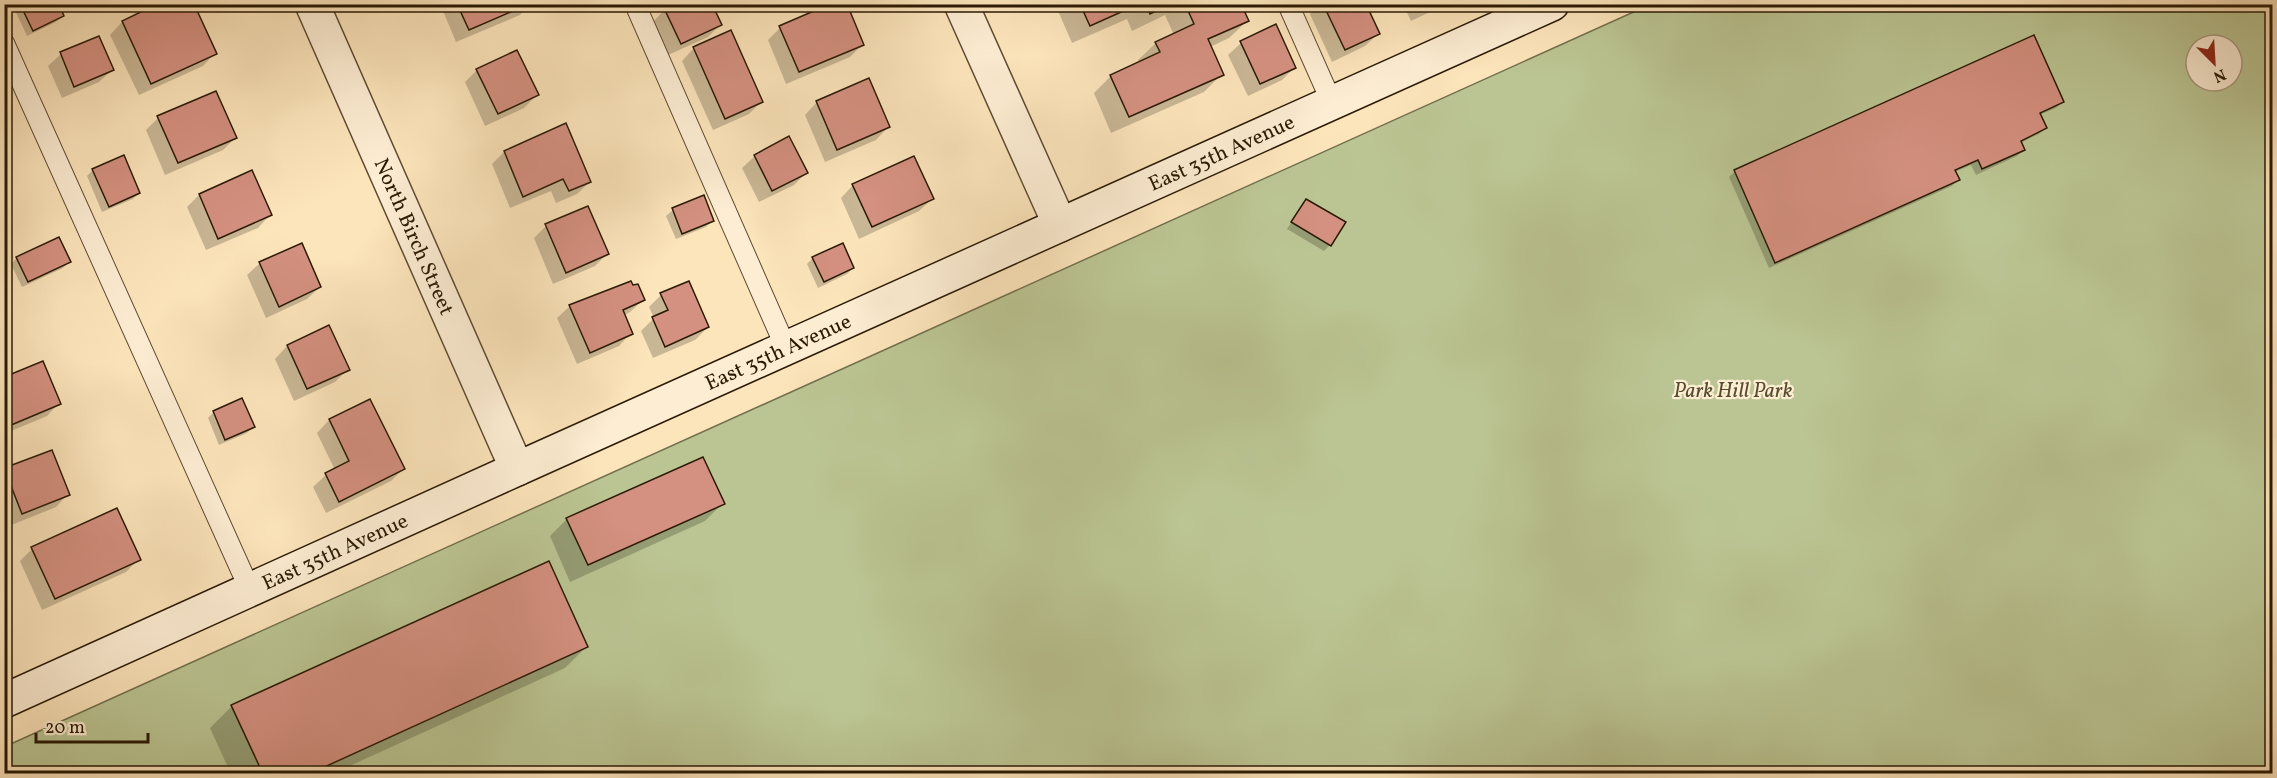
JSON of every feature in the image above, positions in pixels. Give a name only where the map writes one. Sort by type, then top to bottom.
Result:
[{"type":"street","name":"North Birch Street","points":[[312,4],[517,469]]},
{"type":"street","points":[[961,4],[1060,225]]},
{"type":"street","name":"East 35th Avenue","points":[[4,701],[1552,4]]},
{"type":"lane","points":[[635,4],[786,348]]},
{"type":"lane","points":[[1288,4],[1332,103]]},
{"type":"lane","points":[[4,43],[250,590]]},
{"type":"green space","name":"Park Hill Park","points":[[1649,5],[2272,5],[2272,773],[5,774],[4,747]]},
{"type":"building","points":[[20,4],[59,4],[64,16],[33,31]]},
{"type":"building","points":[[157,4],[194,4],[217,54],[151,84],[122,21]]},
{"type":"building","points":[[457,4],[529,4],[469,30]]},
{"type":"building","points":[[672,4],[712,4],[722,25],[681,44],[664,8]]},
{"type":"building","points":[[830,4],[847,4],[864,45],[799,72],[779,26]]},
{"type":"building","points":[[1080,4],[1139,4],[1090,26]]},
{"type":"building","points":[[1146,4],[1170,4],[1150,14]]},
{"type":"building","points":[[1185,4],[1241,4],[1249,21],[1208,39],[1224,75],[1129,117],[1110,75],[1160,52],[1155,42],[1194,24]]},
{"type":"building","points":[[1323,4],[1366,4],[1380,34],[1345,50]]},
{"type":"building","points":[[1421,4],[1435,4],[1423,10]]},
{"type":"building","points":[[1276,24],[1296,68],[1260,84],[1240,41]]},
{"type":"building","points":[[731,30],[763,102],[725,119],[693,47]]},
{"type":"building","points":[[2034,35],[2064,102],[2040,113],[2047,128],[2021,141],[2025,150],[1982,169],[1978,160],[1955,170],[1960,180],[1775,263],[1734,170]]},
{"type":"building","points":[[99,36],[114,70],[74,87],[60,52]]},
{"type":"building","points":[[517,50],[539,95],[498,114],[476,69]]},
{"type":"building","points":[[869,78],[890,127],[837,150],[816,101]]},
{"type":"building","points":[[216,91],[237,138],[178,163],[157,116]]},
{"type":"building","points":[[566,123],[591,182],[569,191],[563,179],[523,197],[504,151]]},
{"type":"building","points":[[789,136],[808,173],[772,191],[754,155]]},
{"type":"building","points":[[124,155],[140,193],[109,207],[92,169]]},
{"type":"building","points":[[914,156],[934,199],[872,227],[852,184]]},
{"type":"building","points":[[252,170],[272,215],[218,239],[199,194]]},
{"type":"building","points":[[704,195],[714,221],[682,234],[672,208]]},
{"type":"building","points":[[1306,199],[1346,222],[1331,246],[1291,222]]},
{"type":"building","points":[[588,206],[609,254],[566,273],[545,224]]},
{"type":"building","points":[[59,237],[71,262],[28,282],[16,257]]},
{"type":"building","points":[[302,243],[321,287],[279,307],[259,262]]},
{"type":"building","points":[[843,243],[854,268],[824,282],[812,257]]},
{"type":"building","points":[[631,281],[633,285],[638,284],[645,300],[623,310],[633,334],[590,353],[569,305]]},
{"type":"building","points":[[689,281],[709,327],[665,347],[652,317],[668,310],[660,293]]},
{"type":"building","points":[[329,325],[350,370],[307,389],[287,345]]},
{"type":"building","points":[[43,361],[61,404],[4,428],[4,377]]},
{"type":"building","points":[[242,398],[255,427],[225,440],[213,411]]},
{"type":"building","points":[[370,399],[405,469],[339,502],[325,473],[349,461],[329,419]]},
{"type":"building","points":[[52,450],[70,495],[22,514],[4,468]]},
{"type":"building","points":[[703,457],[725,504],[588,565],[566,518]]},
{"type":"building","points":[[117,508],[141,560],[55,599],[31,547]]},
{"type":"building","points":[[549,561],[588,647],[309,774],[263,774],[231,705]]}]
